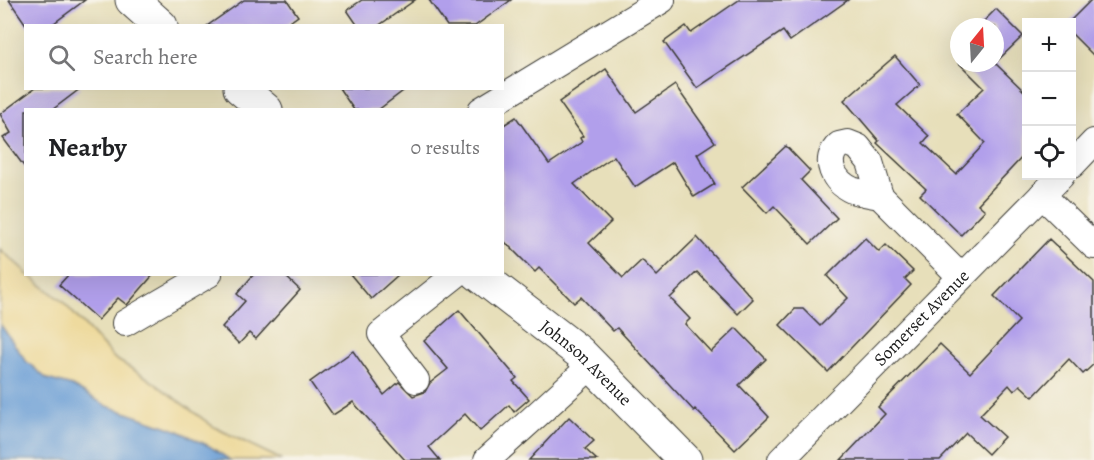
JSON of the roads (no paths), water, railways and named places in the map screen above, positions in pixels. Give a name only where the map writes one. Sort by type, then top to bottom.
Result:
[{"type":"street","points":[[132,0],[159,24]]},
{"type":"street","points":[[485,108],[662,0]]},
{"type":"street","points":[[242,90],[264,108]]},
{"type":"street","points":[[1076,160],[1094,142]]},
{"type":"street","name":"Somerset Avenue","points":[[781,460],[1057,180]]},
{"type":"street","points":[[1042,195],[1094,246]]},
{"type":"street","points":[[880,196],[961,277]]},
{"type":"street","points":[[125,323],[206,276]]},
{"type":"street","points":[[416,380],[381,334],[454,276]]},
{"type":"street","name":"Johnson Avenue","points":[[481,276],[592,365],[685,460]]},
{"type":"street","points":[[487,460],[592,365]]},
{"type":"water","points":[[0,324],[26,361],[47,379],[72,386],[107,406],[176,430],[209,446],[230,460],[0,460]]}]
